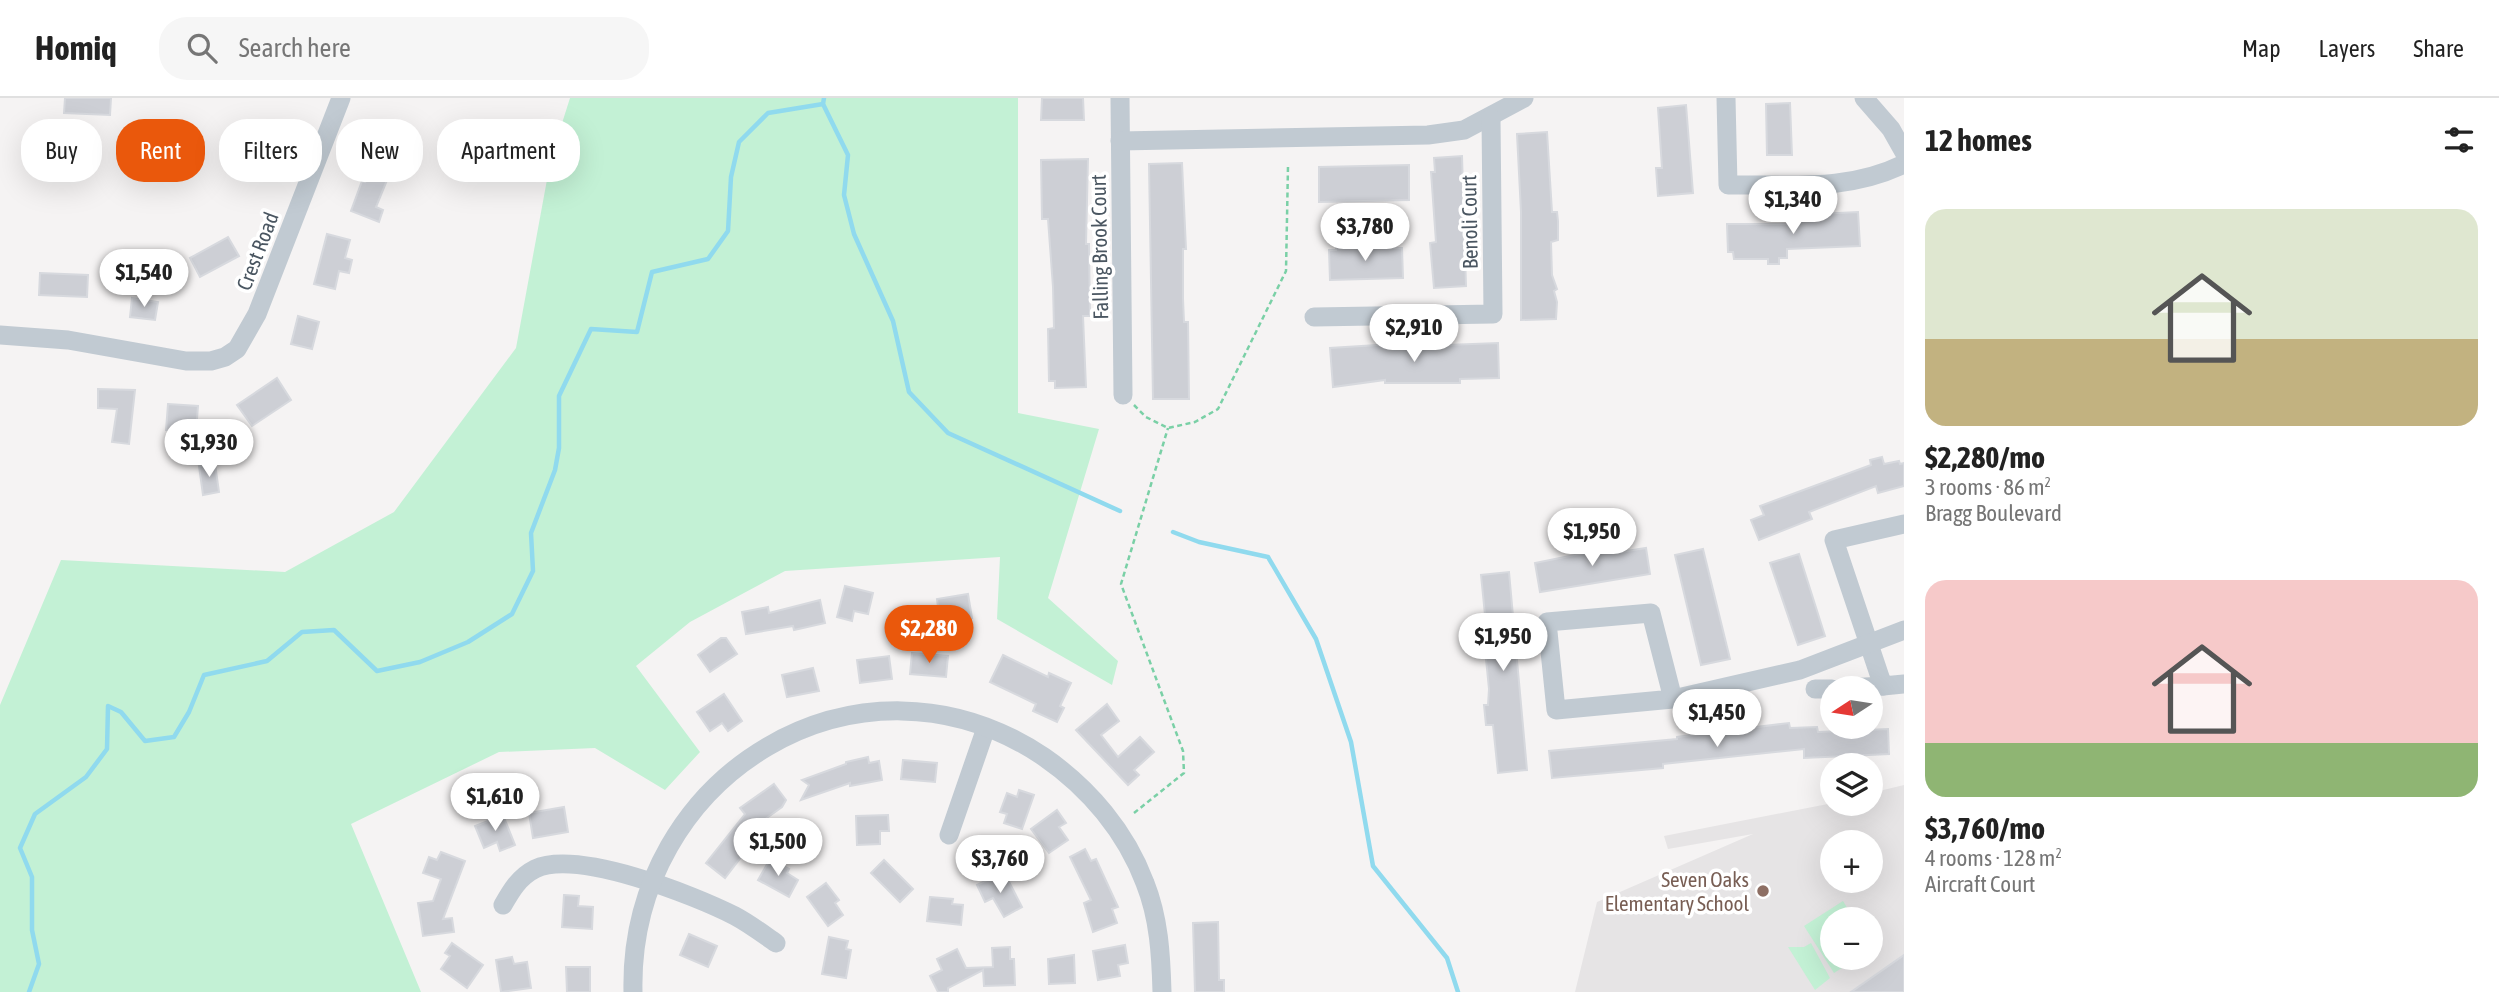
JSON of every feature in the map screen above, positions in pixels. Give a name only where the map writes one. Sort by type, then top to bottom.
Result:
[{"type":"street","name":"Crest Road","points":[[0,335],[68,340],[186,362],[211,361],[225,357],[237,349],[257,313],[341,98]]},
{"type":"street","name":"Falling Brook Court","points":[[1120,98],[1128,400]]},
{"type":"street","points":[[1120,141],[1428,135],[1464,130],[1491,118],[1524,98]]},
{"type":"street","points":[[1726,98],[1728,185],[1848,184],[1871,179],[1904,164]]},
{"type":"street","points":[[1864,98],[1892,129],[1904,152]]},
{"type":"street","name":"Benoli Court","points":[[1314,317],[1493,314],[1491,118]]},
{"type":"street","points":[[1879,676],[1834,540],[1904,524]]},
{"type":"street","points":[[1673,699],[1651,613],[1547,622],[1556,710],[1673,699],[1800,670],[1904,630]]},
{"type":"street","points":[[1883,686],[1904,684]]},
{"type":"street","points":[[633,992],[637,929],[650,884],[675,834],[703,797],[737,766],[783,738],[835,720],[895,713],[929,714],[986,728],[1011,738],[1059,768],[1096,801],[1116,827],[1146,883],[1156,918],[1162,992]]},
{"type":"street","points":[[948,835],[986,728]]},
{"type":"street","points":[[503,905],[524,876],[536,868],[559,864],[586,864],[612,869],[736,916],[776,943]]},
{"type":"path","points":[[1128,400],[1146,418],[1168,428],[1195,422],[1218,409],[1286,271],[1288,166]]},
{"type":"path","points":[[1134,813],[1184,773],[1182,751],[1121,584],[1168,428]]},
{"type":"shaded area","name":"Seven Oaks Elementary School","points":[[1904,785],[1904,992],[1575,992],[1597,902],[1753,834],[1668,849],[1664,836],[1820,806],[1820,816],[1883,816],[1883,790]]},
{"type":"green space","points":[[570,98],[1018,98],[1018,413],[1099,429],[1048,598],[1118,661],[1112,685],[997,619],[1000,557],[785,571],[690,622],[636,666],[700,752],[665,790],[595,748],[499,752],[351,824],[421,992],[0,992],[0,705],[61,560],[285,572],[394,512],[516,348],[547,182],[580,182],[580,119],[563,119]]},
{"type":"green space","points":[[1843,901],[1847,907],[1834,907]]},
{"type":"green space","points":[[1820,916],[1820,951],[1804,926]]},
{"type":"green space","points":[[1811,943],[1820,960],[1820,970],[1826,970],[1830,978],[1815,990],[1788,947],[1804,947]]},
{"type":"building","points":[[65,98],[111,98],[110,115],[64,113]]},
{"type":"building","points":[[1042,98],[1083,98],[1084,120],[1041,120]]},
{"type":"building","points":[[1790,103],[1792,155],[1767,155],[1766,104]]},
{"type":"building","points":[[1686,105],[1693,193],[1658,196],[1656,168],[1662,168],[1658,108]]},
{"type":"building","points":[[1547,132],[1552,212],[1557,212],[1558,221],[1558,240],[1551,242],[1552,275],[1557,289],[1554,291],[1557,302],[1556,319],[1521,320],[1521,212],[1517,134]]},
{"type":"building","points":[[1462,156],[1466,286],[1434,288],[1430,243],[1436,242],[1431,172],[1435,172],[1434,158]]},
{"type":"building","points":[[1088,159],[1086,244],[1089,244],[1090,316],[1083,316],[1086,387],[1055,388],[1055,381],[1049,381],[1048,329],[1054,328],[1053,287],[1048,219],[1042,219],[1041,160]]},
{"type":"building","points":[[1182,163],[1186,249],[1183,249],[1183,299],[1184,322],[1188,322],[1189,399],[1153,399],[1149,164]]},
{"type":"building","points":[[1409,165],[1409,200],[1319,202],[1319,167]]},
{"type":"building","points":[[362,182],[386,182],[376,207],[383,210],[379,222],[351,211]]},
{"type":"building","points":[[1858,212],[1860,246],[1787,249],[1787,258],[1779,258],[1779,264],[1768,264],[1768,259],[1734,259],[1733,252],[1728,252],[1727,224],[1796,224],[1796,215]]},
{"type":"building","points":[[327,234],[350,240],[345,258],[352,260],[349,273],[339,271],[335,289],[314,284]]},
{"type":"building","points":[[228,237],[239,256],[200,277],[190,258]]},
{"type":"building","points":[[1359,242],[1360,248],[1402,248],[1403,278],[1330,280],[1329,250],[1336,250],[1336,244]]},
{"type":"building","points":[[40,273],[88,275],[87,297],[39,295]]},
{"type":"building","points":[[132,298],[158,302],[155,320],[130,317]]},
{"type":"building","points":[[298,316],[319,322],[312,349],[291,344]]},
{"type":"building","points":[[1498,343],[1499,378],[1460,379],[1460,383],[1385,383],[1385,380],[1333,387],[1330,348],[1393,344],[1394,347]]},
{"type":"building","points":[[277,378],[291,400],[252,426],[237,405]]},
{"type":"building","points":[[98,389],[135,390],[129,444],[112,442],[117,409],[98,408]]},
{"type":"building","points":[[168,404],[198,406],[196,432],[166,430]]},
{"type":"building","points":[[1882,457],[1884,464],[1899,461],[1900,464],[1904,463],[1904,486],[1878,493],[1876,486],[1809,512],[1812,519],[1759,540],[1751,520],[1764,515],[1760,506],[1871,465],[1870,460]]},
{"type":"building","points":[[215,464],[219,492],[203,495],[199,466]]},
{"type":"building","points":[[1619,546],[1620,552],[1646,548],[1650,574],[1540,592],[1535,563]]},
{"type":"building","points":[[1703,549],[1730,659],[1701,665],[1675,555]]},
{"type":"building","points":[[1799,554],[1825,636],[1798,645],[1770,563]]},
{"type":"building","points":[[1509,572],[1527,770],[1498,773],[1493,725],[1486,725],[1484,705],[1488,705],[1489,689],[1484,639],[1480,639],[1478,616],[1485,615],[1481,575]]},
{"type":"building","points":[[845,586],[873,593],[868,614],[854,611],[852,621],[837,617]]},
{"type":"building","points":[[968,594],[972,618],[940,623],[937,599]]},
{"type":"building","points":[[820,600],[825,623],[794,630],[793,626],[746,634],[742,612],[768,607],[769,613]]},
{"type":"building","points":[[721,638],[726,638],[737,654],[710,672],[698,655]]},
{"type":"building","points":[[912,653],[948,656],[946,677],[910,674]]},
{"type":"building","points":[[1003,655],[1048,677],[1049,673],[1071,683],[1060,706],[1064,708],[1057,722],[1033,711],[1036,704],[990,682]]},
{"type":"building","points":[[889,656],[892,679],[860,683],[857,660]]},
{"type":"building","points":[[813,668],[819,691],[787,697],[782,675]]},
{"type":"building","points":[[724,694],[742,721],[728,731],[722,723],[710,731],[697,712]]},
{"type":"building","points":[[1107,704],[1119,721],[1101,735],[1118,757],[1140,737],[1154,752],[1134,770],[1139,775],[1128,785],[1076,730]]},
{"type":"building","points":[[1789,723],[1790,728],[1817,727],[1820,739],[1883,739],[1883,729],[1888,729],[1889,754],[1820,753],[1820,757],[1804,758],[1804,749],[1663,764],[1663,768],[1552,778],[1549,751]]},
{"type":"building","points":[[868,757],[869,763],[879,761],[882,780],[850,786],[850,783],[801,800],[809,785],[802,780],[846,762]]},
{"type":"building","points":[[903,760],[937,763],[935,782],[901,779]]},
{"type":"building","points":[[774,784],[786,800],[782,807],[743,835],[752,843],[725,878],[706,863],[745,814],[740,808]]},
{"type":"building","points":[[1019,790],[1034,795],[1022,829],[1004,823],[1007,814],[1000,812],[1007,793],[1017,797]]},
{"type":"building","points":[[564,807],[568,832],[533,838],[529,813]]},
{"type":"building","points":[[1057,810],[1066,823],[1059,827],[1068,840],[1049,853],[1031,829]]},
{"type":"building","points":[[503,815],[515,845],[500,851],[497,842],[484,848],[475,826]]},
{"type":"building","points":[[888,815],[889,831],[880,831],[880,844],[857,845],[856,816]]},
{"type":"building","points":[[1085,849],[1091,861],[1096,859],[1118,907],[1112,909],[1117,923],[1093,932],[1084,903],[1091,900],[1070,857]]},
{"type":"building","points":[[441,852],[465,861],[443,919],[452,918],[454,932],[423,936],[418,903],[433,901],[441,879],[423,873],[429,857],[437,860]]},
{"type":"building","points":[[770,859],[789,869],[787,873],[798,880],[789,897],[758,880]]},
{"type":"building","points":[[884,860],[913,889],[900,902],[871,873]]},
{"type":"building","points":[[1006,876],[1022,907],[1004,917],[993,898],[985,902],[977,885],[993,877],[995,881]]},
{"type":"building","points":[[826,883],[839,900],[835,903],[843,915],[828,926],[807,897]]},
{"type":"building","points":[[564,895],[579,896],[578,906],[593,907],[592,929],[562,927]]},
{"type":"building","points":[[930,897],[953,899],[952,904],[963,905],[961,925],[927,921]]},
{"type":"building","points":[[1218,922],[1219,980],[1224,980],[1224,992],[1195,992],[1193,923]]},
{"type":"building","points":[[689,934],[717,946],[708,967],[680,955]]},
{"type":"building","points":[[829,937],[848,941],[846,949],[851,950],[846,978],[822,974]]},
{"type":"building","points":[[452,943],[483,965],[467,988],[441,969],[450,956],[445,953]]},
{"type":"building","points":[[1125,945],[1128,963],[1118,965],[1120,976],[1098,980],[1093,951]]},
{"type":"building","points":[[1010,947],[1010,959],[1014,959],[1015,985],[984,986],[983,970],[948,988],[948,992],[938,992],[930,976],[942,970],[937,959],[957,949],[966,968],[993,967],[992,948]]},
{"type":"building","points":[[1074,955],[1075,983],[1049,984],[1048,959]]},
{"type":"building","points":[[1904,955],[1904,992],[1851,992],[1883,970]]},
{"type":"building","points":[[512,957],[514,964],[527,962],[531,988],[501,992],[496,960]]},
{"type":"building","points":[[566,967],[590,967],[590,992],[567,992]]},
{"type":"waterway","points":[[824,98],[823,104],[848,155],[844,195],[854,234],[893,321],[909,392],[948,433],[1120,511]]},
{"type":"waterway","points":[[29,992],[39,964],[32,930],[32,877],[20,848],[35,814],[86,777],[107,749],[108,706],[121,712],[145,741],[174,737],[189,712],[204,675],[267,661],[302,632],[334,630],[377,671],[420,662],[468,642],[512,614],[533,571],[531,533],[555,470],[559,448],[559,396],[591,329],[637,332],[652,272],[708,259],[728,231],[731,177],[739,142],[768,113],[823,104]]},
{"type":"waterway","points":[[1173,532],[1199,542],[1268,557],[1316,639],[1351,742],[1373,866],[1447,958],[1458,992]]},
{"type":"place","name":"Seven Oaks Elementary School","points":[[1763,891]]}]
